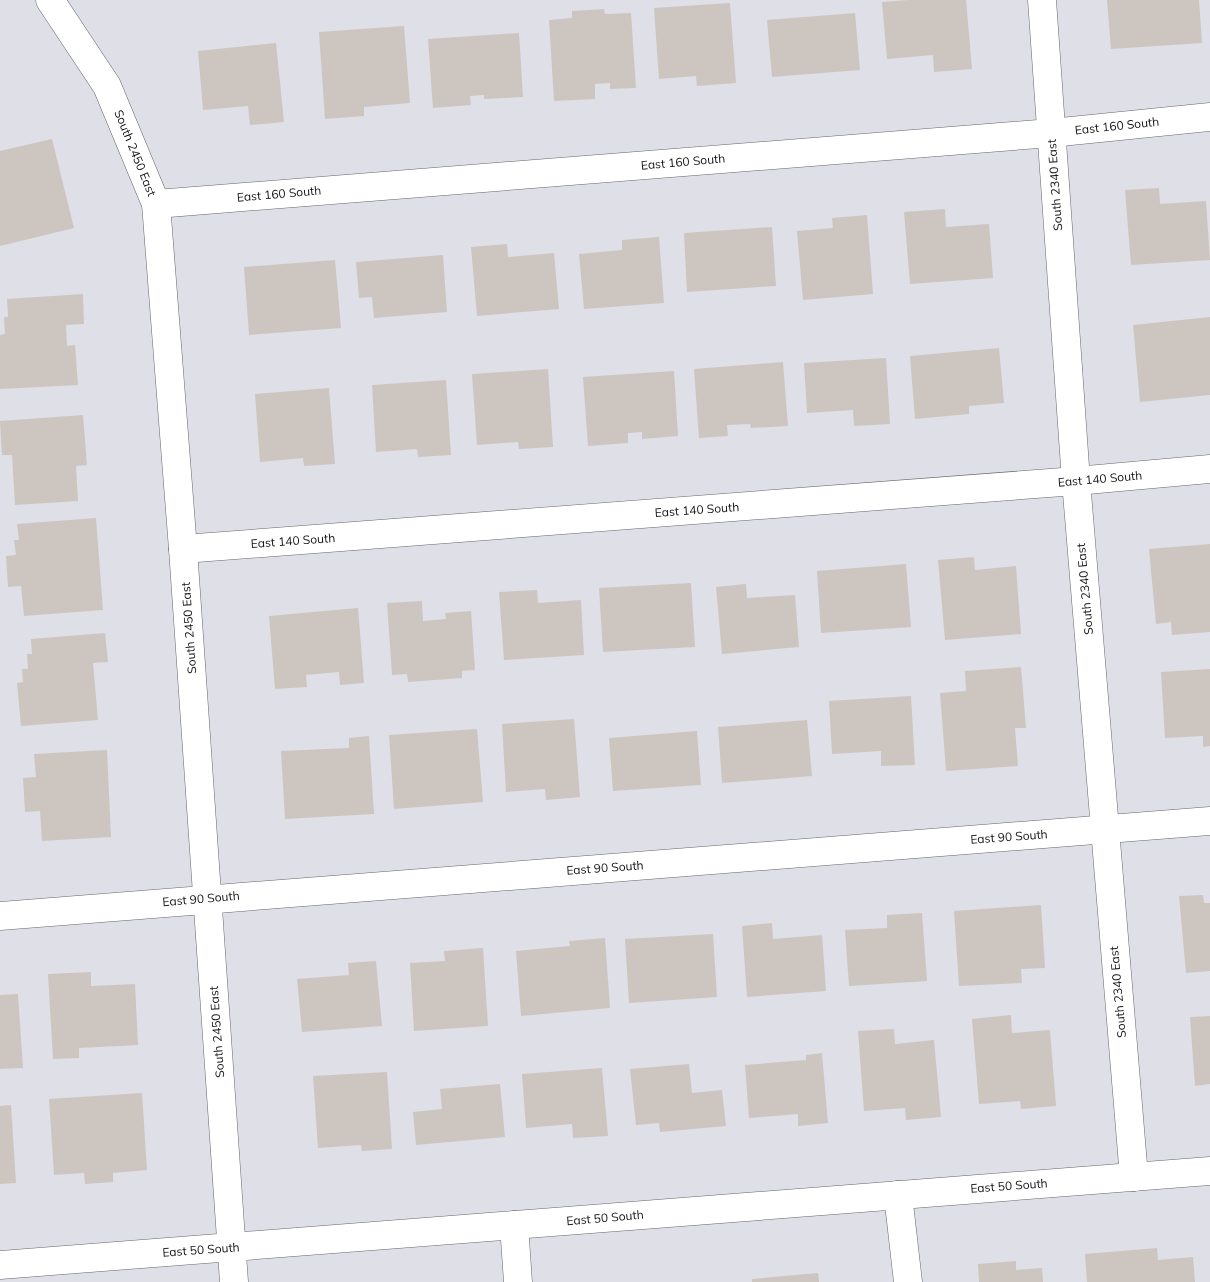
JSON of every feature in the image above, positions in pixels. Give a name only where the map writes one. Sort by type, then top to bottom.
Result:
[{"type":"street","name":"South 2450 East","points":[[50,0],[107,86],[156,204],[183,549],[234,1282]]},
{"type":"street","name":"South 2340 East","points":[[1042,0],[1076,481],[1134,1177]]},
{"type":"street","name":"East 160 South","points":[[156,204],[1051,133],[1210,117]]},
{"type":"street","name":"East 140 South","points":[[183,549],[1076,481],[1210,469]]},
{"type":"street","name":"East 90 South","points":[[0,916],[208,898],[1210,821]]},
{"type":"street","name":"East 50 South","points":[[0,1265],[1210,1171]]},
{"type":"street","points":[[898,1195],[908,1282]]},
{"type":"street","points":[[514,1225],[518,1282]]},
{"type":"building","points":[[966,0],[972,69],[934,72],[933,55],[887,59],[882,2]]},
{"type":"building","points":[[1107,0],[1199,0],[1202,43],[1111,49]]},
{"type":"building","points":[[730,3],[736,83],[697,86],[696,76],[659,79],[654,8]]},
{"type":"building","points":[[604,9],[605,14],[631,13],[636,88],[610,89],[610,83],[595,84],[595,99],[554,101],[549,20],[572,18],[572,11]]},
{"type":"building","points":[[855,13],[860,70],[772,77],[767,20]]},
{"type":"building","points":[[404,26],[410,103],[364,107],[364,116],[325,119],[319,32]]},
{"type":"building","points":[[519,33],[523,97],[484,99],[484,95],[470,96],[471,105],[433,108],[428,39]]},
{"type":"building","points":[[276,43],[284,122],[250,125],[248,106],[203,110],[198,51]]},
{"type":"building","points":[[52,139],[74,228],[0,246],[0,151]]},
{"type":"building","points":[[1159,188],[1160,204],[1206,201],[1210,260],[1131,265],[1125,190]]},
{"type":"building","points":[[945,209],[946,227],[989,224],[993,278],[910,284],[904,212]]},
{"type":"building","points":[[867,215],[873,294],[803,300],[797,231],[833,228],[832,218]]},
{"type":"building","points":[[772,227],[776,286],[687,292],[684,233]]},
{"type":"building","points":[[659,237],[664,303],[584,309],[579,254],[622,250],[622,240]]},
{"type":"building","points":[[507,244],[508,257],[554,253],[559,309],[477,316],[471,247]]},
{"type":"building","points":[[443,255],[447,312],[374,318],[372,297],[359,298],[356,262]]},
{"type":"building","points":[[335,260],[341,328],[249,335],[244,267]]},
{"type":"building","points":[[83,294],[84,324],[66,325],[67,346],[75,345],[78,385],[0,389],[0,335],[5,334],[4,317],[8,317],[7,299]]},
{"type":"building","points":[[1210,317],[1210,395],[1140,402],[1133,325]]},
{"type":"building","points":[[999,348],[1004,403],[969,406],[969,414],[915,419],[910,356]]},
{"type":"building","points":[[886,358],[890,424],[854,426],[853,410],[807,413],[804,363]]},
{"type":"building","points":[[783,362],[788,426],[751,428],[750,424],[727,425],[728,436],[699,438],[694,369]]},
{"type":"building","points":[[548,369],[553,447],[519,449],[518,442],[477,445],[472,374]]},
{"type":"building","points":[[674,371],[678,436],[642,439],[642,432],[628,433],[628,443],[588,446],[583,377]]},
{"type":"building","points":[[446,380],[451,455],[418,457],[417,449],[376,452],[372,385]]},
{"type":"building","points":[[329,388],[335,464],[304,466],[303,458],[260,462],[255,394]]},
{"type":"building","points":[[83,415],[87,465],[76,466],[78,501],[15,505],[12,455],[2,455],[0,421]]},
{"type":"building","points":[[96,518],[103,610],[24,616],[21,586],[8,587],[6,556],[16,555],[14,540],[19,540],[17,524]]},
{"type":"building","points":[[1210,544],[1210,632],[1172,635],[1171,622],[1156,624],[1149,549]]},
{"type":"building","points":[[974,557],[975,570],[1016,566],[1021,634],[945,640],[938,560]]},
{"type":"building","points":[[906,564],[911,627],[821,633],[817,571]]},
{"type":"building","points":[[691,583],[695,647],[603,652],[599,588]]},
{"type":"building","points":[[746,584],[747,598],[795,595],[799,647],[722,654],[716,587]]},
{"type":"building","points":[[537,590],[538,603],[581,600],[584,655],[504,660],[499,592]]},
{"type":"building","points":[[422,601],[423,621],[446,619],[445,613],[471,611],[475,670],[462,671],[462,678],[408,682],[407,674],[392,675],[387,603]]},
{"type":"building","points":[[358,608],[364,683],[340,685],[339,672],[306,675],[307,687],[275,689],[269,616]]},
{"type":"building","points":[[105,633],[108,662],[93,663],[98,720],[21,726],[17,683],[23,682],[22,669],[28,669],[27,654],[32,654],[31,639]]},
{"type":"building","points":[[1021,667],[1026,728],[1015,728],[1018,766],[946,771],[940,693],[966,691],[965,671]]},
{"type":"building","points":[[1210,669],[1210,746],[1203,747],[1203,736],[1165,738],[1161,672]]},
{"type":"building","points":[[911,696],[915,765],[881,766],[881,751],[832,754],[829,701]]},
{"type":"building","points":[[574,719],[580,797],[546,800],[545,789],[506,792],[502,724]]},
{"type":"building","points":[[807,720],[812,776],[722,783],[718,727]]},
{"type":"building","points":[[477,729],[483,802],[394,809],[389,735]]},
{"type":"building","points":[[697,731],[701,785],[613,791],[609,738]]},
{"type":"building","points":[[369,736],[374,814],[285,819],[281,751],[349,748],[349,738]]},
{"type":"building","points":[[107,750],[111,837],[42,841],[40,811],[25,812],[23,778],[36,777],[34,754]]},
{"type":"building","points":[[1203,895],[1204,903],[1210,903],[1210,971],[1186,973],[1179,896]]},
{"type":"building","points":[[1041,905],[1045,968],[1021,969],[1022,983],[959,986],[954,911]]},
{"type":"building","points":[[922,913],[927,981],[849,986],[845,930],[887,928],[887,915]]},
{"type":"building","points":[[772,923],[773,939],[822,935],[826,991],[747,997],[742,926]]},
{"type":"building","points":[[713,934],[717,997],[629,1003],[625,939]]},
{"type":"building","points":[[605,938],[610,1008],[521,1016],[516,951],[570,946],[569,941]]},
{"type":"building","points":[[483,948],[488,1026],[414,1031],[410,963],[445,961],[444,951]]},
{"type":"building","points":[[376,961],[382,1026],[302,1032],[297,979],[349,975],[348,963]]},
{"type":"building","points":[[91,972],[91,986],[135,984],[138,1045],[79,1048],[79,1058],[53,1059],[48,974]]},
{"type":"building","points":[[18,994],[23,1068],[0,1069],[0,995]]},
{"type":"building","points":[[1011,1015],[1012,1033],[1050,1030],[1056,1106],[1021,1109],[1020,1101],[979,1104],[972,1019]]},
{"type":"building","points":[[1210,1016],[1210,1084],[1195,1086],[1190,1017]]},
{"type":"building","points":[[894,1029],[895,1044],[934,1040],[941,1117],[906,1120],[905,1108],[864,1111],[858,1031]]},
{"type":"building","points":[[822,1053],[828,1123],[798,1126],[798,1114],[749,1118],[745,1065],[806,1060],[806,1055]]},
{"type":"building","points":[[689,1064],[692,1093],[722,1090],[726,1126],[660,1132],[659,1123],[636,1125],[630,1069]]},
{"type":"building","points":[[602,1068],[608,1136],[573,1138],[572,1124],[526,1128],[522,1074]]},
{"type":"building","points":[[387,1072],[392,1149],[362,1151],[361,1145],[318,1148],[313,1076]]},
{"type":"building","points":[[500,1084],[505,1137],[416,1145],[413,1112],[442,1109],[440,1089]]},
{"type":"building","points":[[142,1093],[147,1170],[113,1173],[113,1182],[85,1184],[84,1173],[54,1175],[49,1099]]},
{"type":"building","points":[[11,1105],[16,1183],[0,1184],[0,1106]]},
{"type":"building","points":[[1157,1248],[1158,1260],[1193,1257],[1195,1282],[1087,1282],[1085,1254]]},
{"type":"building","points":[[1016,1261],[1016,1270],[1042,1268],[1043,1282],[979,1282],[978,1264]]},
{"type":"building","points":[[818,1273],[819,1282],[752,1282],[752,1279]]}]
